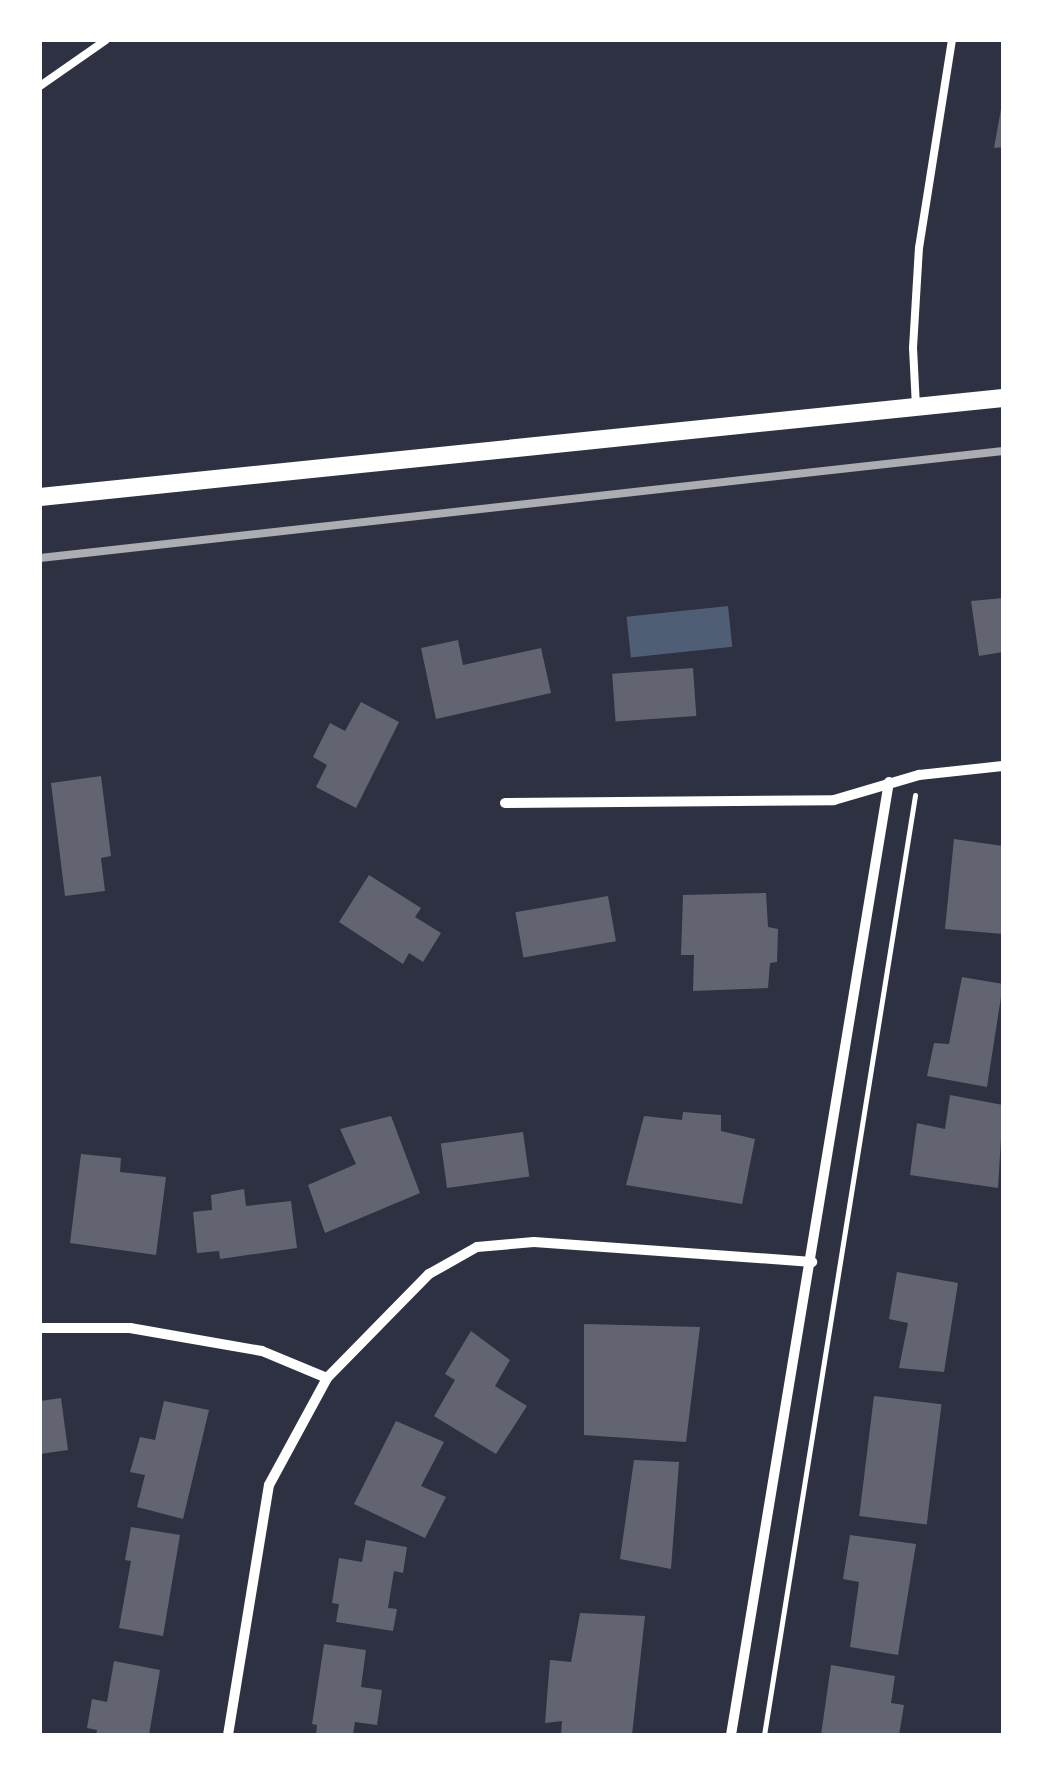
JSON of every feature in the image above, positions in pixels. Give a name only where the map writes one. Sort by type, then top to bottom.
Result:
[{"type":"street","points":[[40,497],[1003,398]]},
{"type":"street","points":[[505,803],[834,800],[918,776],[1003,766]]},
{"type":"street","points":[[732,1735],[889,782]]},
{"type":"street","points":[[228,1735],[268,1485],[328,1378],[428,1274],[477,1248],[534,1242],[812,1262]]},
{"type":"street","points":[[40,1328],[130,1328],[168,1334],[262,1351],[328,1378]]},
{"type":"lane","points":[[40,86],[106,40]]},
{"type":"lane","points":[[916,407],[913,348],[919,248],[952,40]]},
{"type":"path","points":[[764,1735],[918,776]]},
{"type":"water","points":[[728,606],[732,647],[631,657],[627,617]]},
{"type":"building","points":[[1001,109],[1003,147],[994,148]]},
{"type":"building","points":[[1003,598],[1003,652],[979,656],[971,601]]},
{"type":"building","points":[[458,640],[463,665],[541,648],[551,693],[436,719],[421,648]]},
{"type":"building","points":[[693,668],[696,716],[616,722],[612,674]]},
{"type":"building","points":[[361,702],[399,722],[356,808],[316,787],[327,765],[313,757],[330,723],[345,731]]},
{"type":"building","points":[[101,776],[111,856],[101,858],[105,891],[65,896],[51,783]]},
{"type":"building","points":[[954,839],[1003,846],[1003,934],[945,929]]},
{"type":"building","points":[[369,875],[421,908],[415,917],[441,933],[423,962],[409,953],[403,964],[339,922]]},
{"type":"building","points":[[766,893],[768,927],[778,929],[777,962],[770,963],[768,988],[693,991],[694,955],[681,955],[683,895]]},
{"type":"building","points":[[608,896],[616,941],[523,958],[515,912]]},
{"type":"building","points":[[962,977],[1003,984],[987,1087],[927,1076],[934,1043],[949,1044]]},
{"type":"building","points":[[950,1095],[1003,1105],[998,1188],[910,1175],[917,1123],[945,1129]]},
{"type":"building","points":[[683,1112],[721,1115],[721,1131],[755,1139],[742,1204],[626,1185],[644,1116],[682,1120]]},
{"type":"building","points":[[391,1116],[420,1193],[325,1233],[308,1185],[356,1164],[340,1129]]},
{"type":"building","points":[[523,1132],[529,1177],[447,1188],[441,1144]]},
{"type":"building","points":[[81,1154],[121,1158],[120,1172],[166,1177],[156,1255],[70,1243]]},
{"type":"building","points":[[244,1189],[246,1206],[291,1201],[297,1248],[220,1259],[219,1251],[197,1253],[193,1212],[212,1210],[211,1195]]},
{"type":"building","points":[[897,1272],[958,1283],[944,1372],[899,1368],[908,1323],[889,1319]]},
{"type":"building","points":[[584,1324],[700,1327],[686,1442],[584,1435]]},
{"type":"building","points":[[471,1331],[510,1360],[495,1386],[527,1406],[496,1454],[434,1416],[455,1380],[445,1374]]},
{"type":"building","points":[[874,1396],[941,1404],[927,1524],[859,1516]]},
{"type":"building","points":[[61,1398],[68,1450],[40,1454],[40,1401]]},
{"type":"building","points":[[164,1401],[209,1410],[183,1519],[137,1507],[145,1475],[130,1472],[140,1437],[155,1440]]},
{"type":"building","points":[[396,1421],[444,1442],[421,1486],[446,1497],[425,1538],[354,1504]]},
{"type":"building","points":[[634,1460],[679,1462],[671,1569],[620,1559]]},
{"type":"building","points":[[131,1527],[180,1535],[163,1636],[119,1628],[131,1561],[125,1560]]},
{"type":"building","points":[[850,1535],[916,1544],[898,1655],[850,1647],[859,1582],[843,1579]]},
{"type":"building","points":[[366,1540],[407,1547],[403,1573],[394,1571],[388,1608],[397,1609],[393,1631],[336,1622],[339,1604],[332,1603],[339,1558],[362,1562]]},
{"type":"building","points":[[580,1613],[645,1616],[632,1735],[561,1735],[562,1721],[545,1723],[550,1660],[571,1662]]},
{"type":"building","points":[[324,1644],[366,1650],[361,1687],[382,1690],[377,1725],[355,1722],[353,1735],[316,1735],[317,1725],[312,1724]]},
{"type":"building","points":[[114,1661],[160,1670],[149,1735],[96,1735],[97,1730],[87,1728],[92,1699],[107,1702]]},
{"type":"building","points":[[831,1665],[895,1676],[891,1703],[904,1705],[899,1735],[821,1735]]},
{"type":"railway","points":[[40,558],[1003,451]]}]
